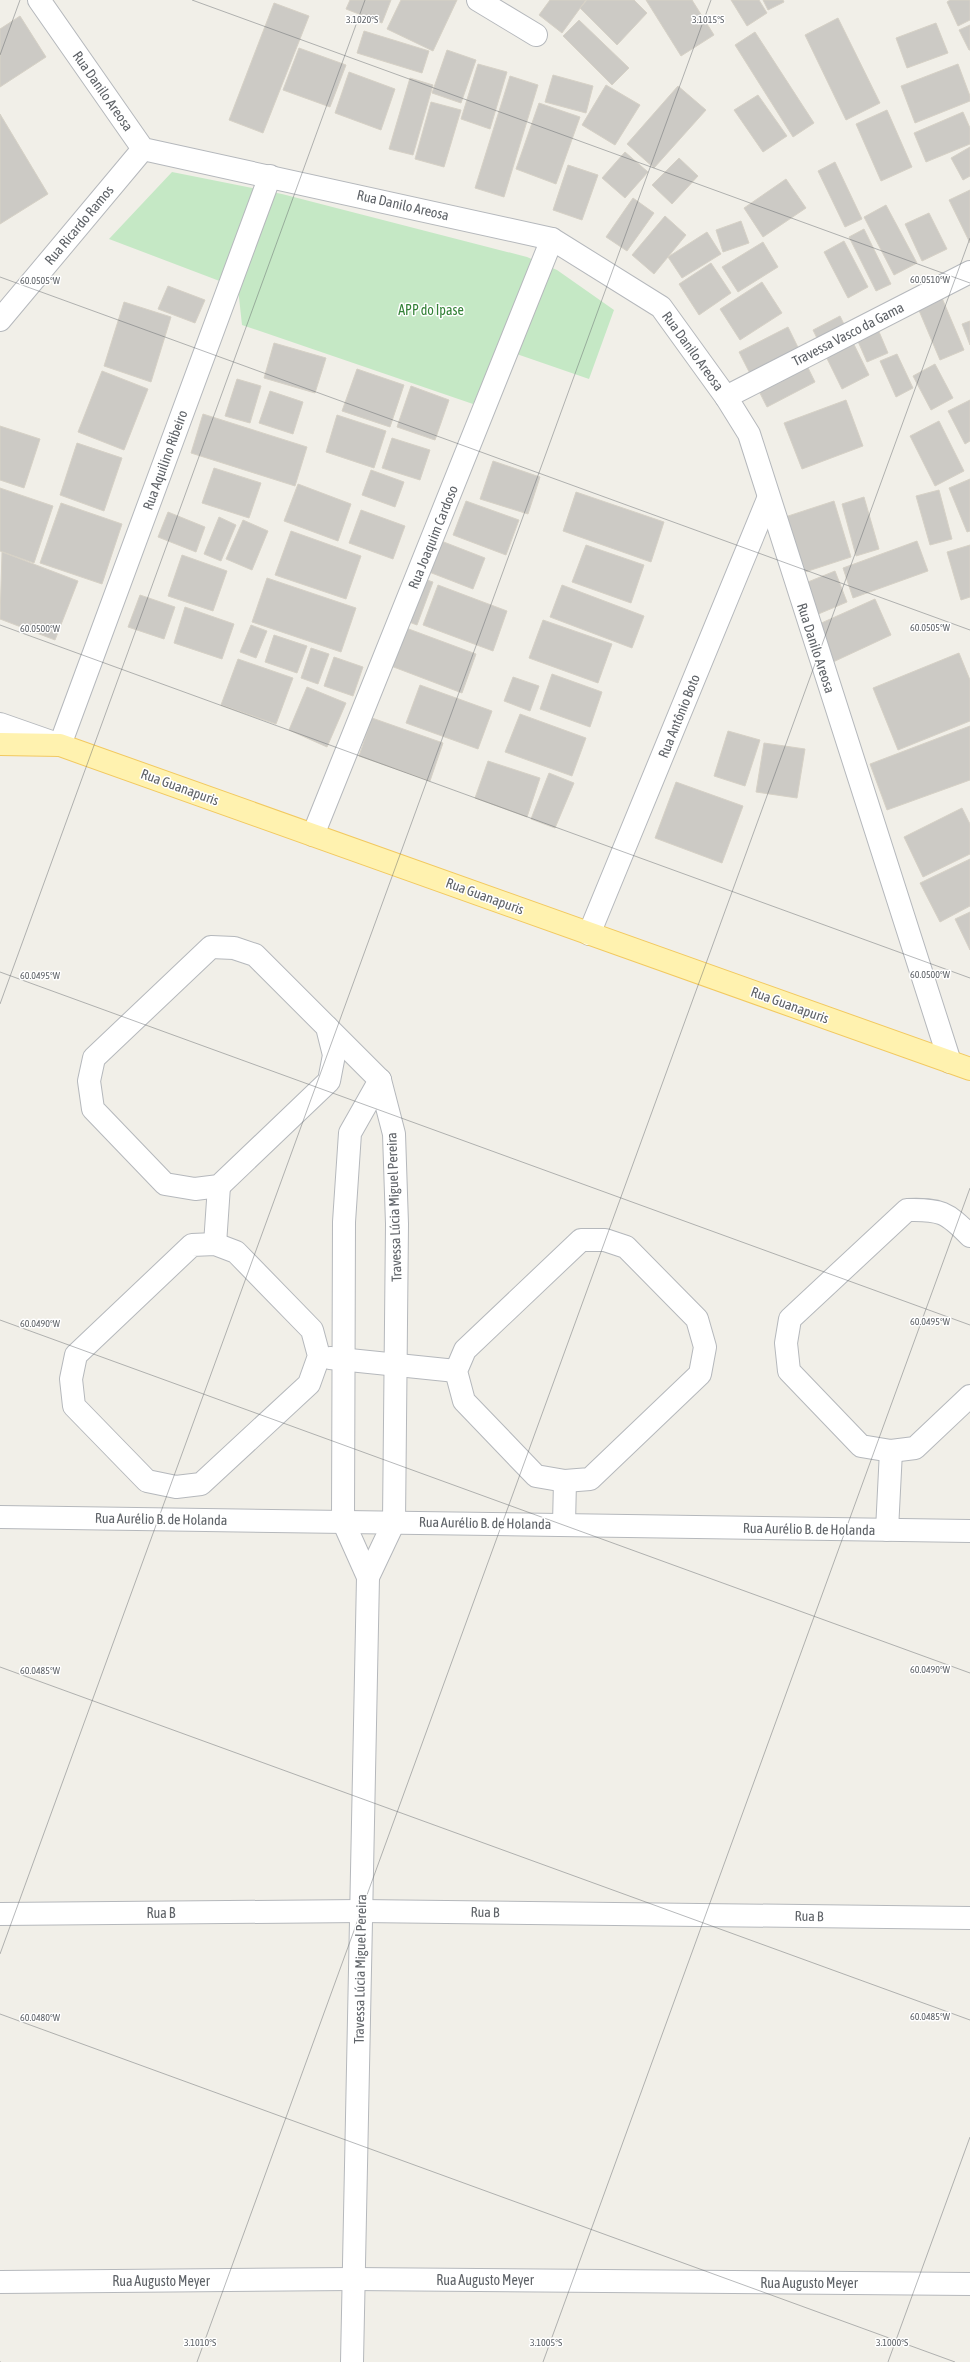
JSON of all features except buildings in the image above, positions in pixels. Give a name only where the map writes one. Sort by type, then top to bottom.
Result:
[{"type":"main road","points":[[0,744],[60,745]]},
{"type":"main road","name":"Rua Guanapuris","points":[[60,745],[960,1066]]},
{"type":"street","name":"Rua Danilo Areosa","points":[[39,0],[143,149],[552,239],[661,307],[726,396],[748,434],[768,499],[960,1066]]},
{"type":"street","points":[[478,0],[536,35]]},
{"type":"street","name":"Rua Ricardo Ramos","points":[[0,320],[143,149]]},
{"type":"street","name":"Rua Aquilino Ribeiro","points":[[60,745],[270,176]]},
{"type":"street","name":"Rua Joaquim Cardoso","points":[[313,835],[552,239]]},
{"type":"street","name":"Travessa Vasco da Gama","points":[[726,396],[970,272]]},
{"type":"street","name":"Rua Antônio Boto","points":[[589,934],[768,499]]},
{"type":"street","name":"Rua Guanapuris","points":[[0,724],[60,745]]},
{"type":"street","points":[[327,1027],[334,1055],[329,1081],[219,1186],[195,1189],[165,1184],[93,1109],[90,1081],[94,1058],[211,947],[234,948],[255,955],[327,1027],[380,1080]]},
{"type":"street","name":"Travessa Lúcia Miguel Pereira","points":[[368,1577],[343,1521],[344,1222],[350,1133],[380,1080]]},
{"type":"street","name":"Travessa Lúcia Miguel Pereira","points":[[352,2362],[352,2279],[368,1577],[394,1522],[397,1224],[394,1134],[380,1080]]},
{"type":"street","points":[[215,1244],[219,1186]]},
{"type":"street","points":[[970,1236],[951,1217],[930,1209],[907,1210],[790,1320],[786,1343],[789,1371],[861,1446],[891,1451],[915,1448],[970,1396]]},
{"type":"street","points":[[581,1240],[605,1240],[626,1247],[698,1319],[705,1347],[700,1374],[590,1479],[565,1481],[536,1476],[464,1402],[456,1371],[464,1350],[581,1240]]},
{"type":"street","points":[[215,1244],[236,1252],[312,1330],[319,1356],[309,1384],[201,1484],[176,1487],[147,1482],[74,1406],[71,1379],[76,1355],[192,1245],[215,1244]]},
{"type":"street","points":[[319,1356],[456,1371]]},
{"type":"street","points":[[887,1530],[891,1451]]},
{"type":"street","points":[[564,1524],[565,1481]]},
{"type":"street","points":[[174,1518],[176,1487]]},
{"type":"street","name":"Rua Aurélio B. de Holanda","points":[[0,1517],[174,1518],[970,1531]]},
{"type":"street","name":"Rua B","points":[[0,1914],[361,1911],[970,1918]]},
{"type":"street","name":"Rua Augusto Meyer","points":[[0,2282],[352,2279],[970,2284]]},
{"type":"green space","name":"APP do Ipase","points":[[172,172],[282,194],[527,257],[557,270],[614,310],[589,379],[499,348],[473,404],[242,325],[238,288],[109,239]]}]
